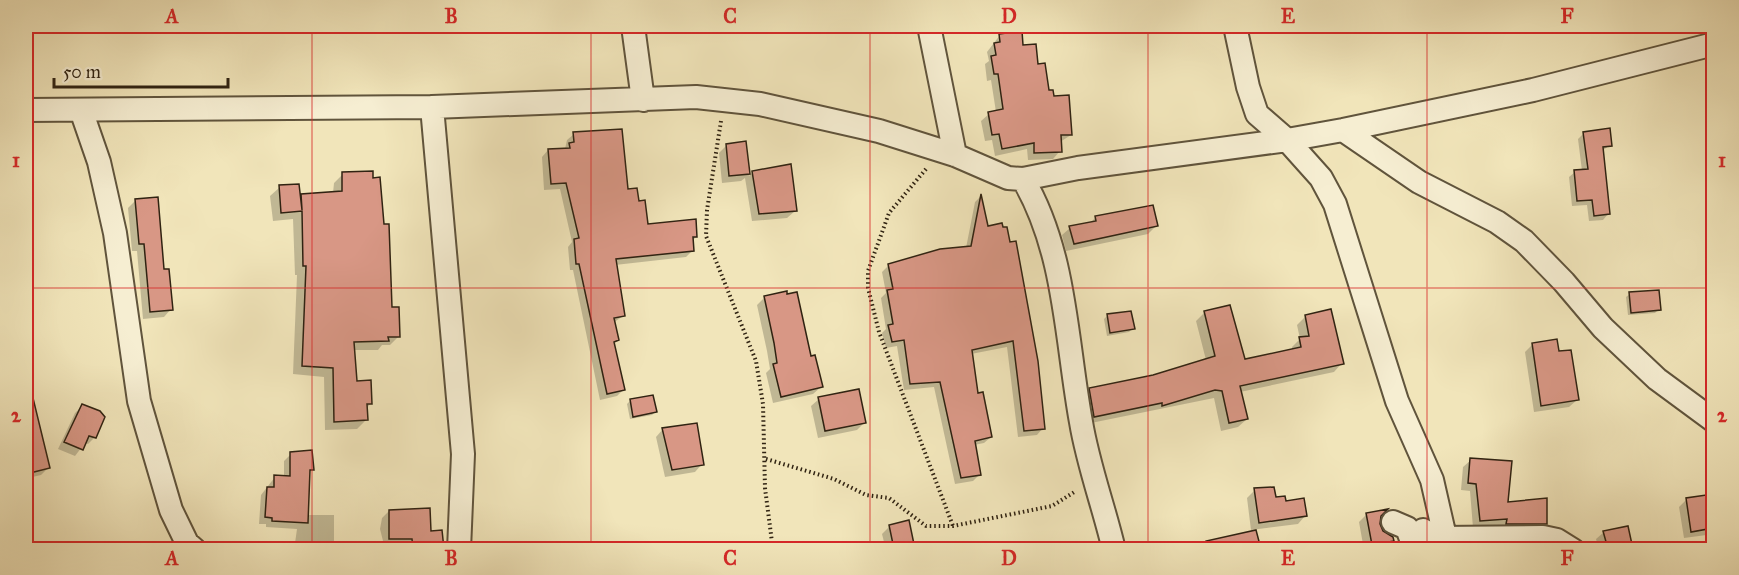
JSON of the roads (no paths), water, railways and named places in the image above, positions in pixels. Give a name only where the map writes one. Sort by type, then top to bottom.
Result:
[{"type":"street","points":[[633,26],[643,100]]},
{"type":"street","points":[[929,26],[949,153]]},
{"type":"street","points":[[1235,26],[1252,105],[1266,124],[1287,140],[1321,178],[1335,204],[1397,401],[1432,480],[1448,544]]},
{"type":"street","points":[[26,111],[432,107],[696,97],[724,102],[760,104],[879,131],[949,153],[1008,178],[1023,179],[1089,166],[1287,140],[1343,130],[1533,90],[1713,44]]},
{"type":"street","points":[[432,107],[463,454],[459,549]]},
{"type":"street","points":[[81,110],[99,162],[116,232],[139,401],[171,510],[187,543],[195,549]]},
{"type":"street","points":[[1343,130],[1419,183],[1497,222],[1524,241],[1564,282],[1603,328],[1657,379],[1713,421]]},
{"type":"street","points":[[1023,179],[1038,205],[1055,259],[1081,424],[1113,545]]},
{"type":"street","points":[[1410,533],[1440,508]]},
{"type":"street","points":[[1410,533],[1431,537],[1448,544],[1543,537],[1557,540],[1573,549]]}]
